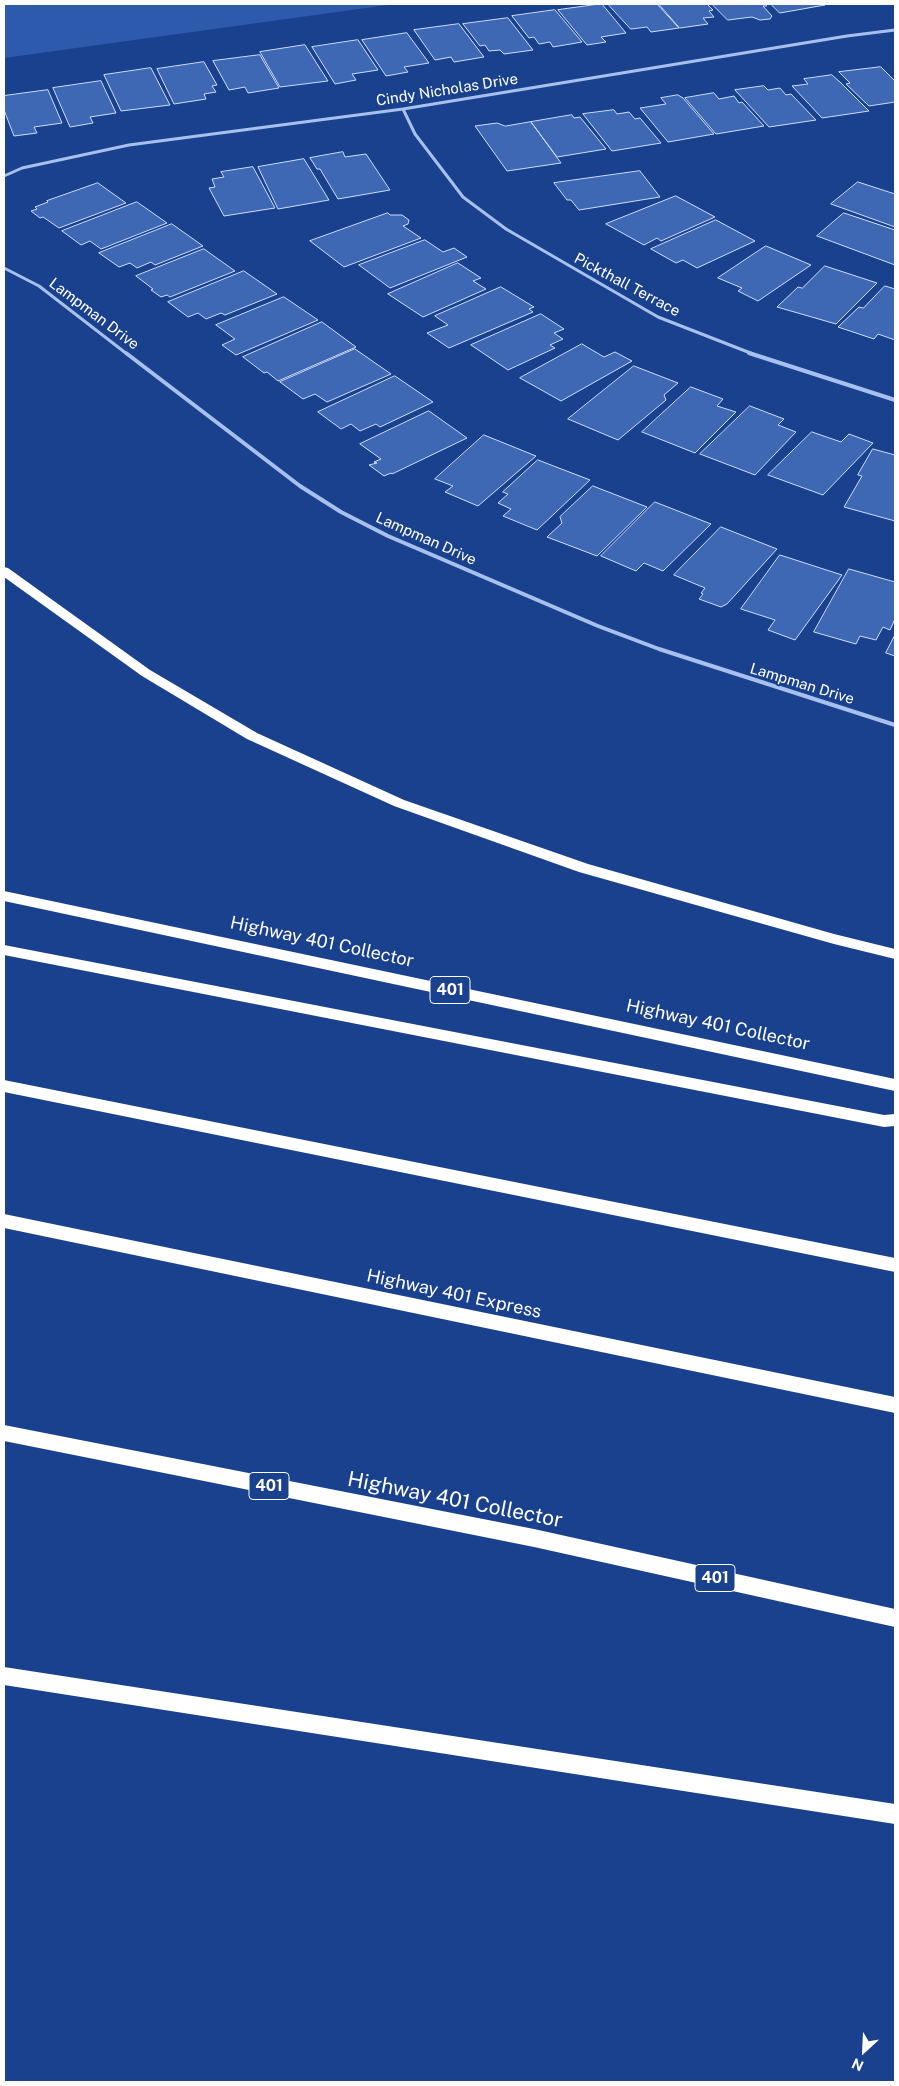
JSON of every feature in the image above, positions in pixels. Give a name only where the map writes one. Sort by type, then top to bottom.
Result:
[{"type":"highway","points":[[4,571],[146,673],[252,736],[399,803],[584,868],[834,939],[895,954]]},
{"type":"highway","name":"Highway 401 Collector","points":[[4,896],[895,1085]]},
{"type":"highway","points":[[4,950],[884,1121],[895,1120]]},
{"type":"highway","points":[[4,1086],[895,1265]]},
{"type":"highway","name":"Highway 401 Express","points":[[4,1221],[895,1405]]},
{"type":"highway","name":"Highway 401 Collector","points":[[4,1433],[534,1538],[895,1618]]},
{"type":"highway","points":[[4,1676],[895,1814]]},
{"type":"street","name":"Cindy Nicholas Drive","points":[[4,176],[22,168],[129,145],[403,109],[846,36],[895,30]]},
{"type":"street","name":"Pickthall Terrace","points":[[403,109],[415,134],[463,198],[506,230],[658,317],[746,352],[895,400]]},
{"type":"street","name":"Lampman Drive","points":[[4,268],[38,286],[300,486],[341,512],[380,532],[598,626],[659,649],[895,725]]},
{"type":"shaded area","points":[[4,4],[395,4],[4,58]]},
{"type":"building","points":[[602,4],[626,33],[601,37],[606,42],[587,45],[558,10]]},
{"type":"building","points":[[608,4],[657,4],[679,28],[651,32],[647,27],[631,29]]},
{"type":"building","points":[[659,4],[707,4],[713,10],[709,11],[714,17],[703,18],[708,24],[680,28]]},
{"type":"building","points":[[712,4],[765,4],[767,6],[763,6],[772,16],[770,19],[760,20],[752,17],[728,20]]},
{"type":"building","points":[[771,4],[823,4],[825,5],[780,13]]},
{"type":"building","points":[[555,10],[582,42],[553,47],[550,42],[539,44],[534,37],[529,38],[512,16]]},
{"type":"building","points":[[508,18],[533,50],[504,54],[500,50],[489,51],[485,45],[480,46],[463,24]]},
{"type":"building","points":[[459,24],[484,57],[454,62],[451,57],[435,60],[414,30]]},
{"type":"building","points":[[407,33],[429,63],[404,67],[408,72],[386,76],[362,40]]},
{"type":"building","points":[[358,40],[378,70],[352,74],[356,80],[335,84],[312,47]]},
{"type":"building","points":[[305,45],[328,81],[280,87],[260,52]]},
{"type":"building","points":[[260,55],[279,88],[248,93],[245,87],[229,90],[213,61]]},
{"type":"building","points":[[204,62],[217,85],[212,86],[216,92],[204,94],[206,99],[174,104],[157,69]]},
{"type":"building","points":[[881,67],[895,81],[895,102],[869,106],[846,84],[850,83],[839,72]]},
{"type":"building","points":[[151,68],[170,105],[121,111],[104,75]]},
{"type":"building","points":[[832,75],[869,111],[822,118],[792,86],[808,84],[804,79]]},
{"type":"building","points":[[101,81],[116,113],[90,117],[93,123],[70,127],[53,88]]},
{"type":"building","points":[[764,86],[768,90],[780,88],[786,95],[791,94],[816,120],[769,127],[735,90]]},
{"type":"building","points":[[48,90],[62,123],[34,127],[37,133],[14,136],[4,110],[4,96]]},
{"type":"building","points":[[714,93],[719,99],[734,96],[764,126],[716,134],[685,98]]},
{"type":"building","points":[[678,95],[683,98],[714,134],[668,142],[640,108],[666,104],[661,98]]},
{"type":"building","points":[[614,110],[617,114],[629,112],[635,119],[640,118],[661,143],[612,151],[583,114]]},
{"type":"building","points":[[572,115],[574,118],[580,117],[606,149],[557,157],[531,122]]},
{"type":"building","points":[[531,122],[561,163],[507,171],[475,126],[497,123],[505,126]]},
{"type":"building","points":[[343,152],[345,157],[366,154],[390,190],[338,199],[320,169],[317,169],[310,158]]},
{"type":"building","points":[[304,159],[329,200],[278,209],[258,167]]},
{"type":"building","points":[[253,167],[275,208],[224,216],[209,188],[215,187],[212,179],[224,177],[221,172]]},
{"type":"building","points":[[640,171],[660,197],[579,210],[571,200],[567,200],[554,183]]},
{"type":"building","points":[[858,182],[895,194],[895,227],[831,204]]},
{"type":"building","points":[[98,183],[126,203],[59,228],[31,211],[47,201]]},
{"type":"building","points":[[676,196],[715,217],[661,241],[657,238],[644,245],[606,224]]},
{"type":"building","points":[[137,202],[167,223],[101,249],[90,241],[81,245],[62,231]]},
{"type":"building","points":[[388,213],[390,215],[402,215],[409,220],[408,224],[403,226],[421,238],[344,267],[310,241]]},
{"type":"building","points":[[844,213],[895,230],[895,265],[817,236]]},
{"type":"building","points":[[716,220],[755,241],[697,268],[683,260],[676,263],[651,249]]},
{"type":"building","points":[[172,224],[203,246],[155,265],[151,262],[137,268],[130,263],[119,267],[99,253]]},
{"type":"building","points":[[425,240],[443,252],[454,248],[467,257],[390,288],[359,265]]},
{"type":"building","points":[[766,246],[811,265],[758,301],[738,291],[742,288],[718,278]]},
{"type":"building","points":[[204,249],[235,271],[170,297],[167,295],[161,297],[136,276]]},
{"type":"building","points":[[458,263],[481,278],[473,281],[486,289],[423,317],[388,294]]},
{"type":"building","points":[[825,266],[877,283],[836,324],[777,307],[798,287],[802,288]]},
{"type":"building","points":[[244,271],[277,294],[225,315],[221,313],[206,319],[198,313],[188,317],[168,302]]},
{"type":"building","points":[[885,286],[895,289],[895,340],[878,334],[874,339],[838,327],[859,307],[863,308]]},
{"type":"building","points":[[501,287],[534,307],[529,309],[533,312],[449,348],[427,333],[448,325],[435,316]]},
{"type":"building","points":[[284,297],[318,320],[236,355],[222,345],[235,339],[216,325]]},
{"type":"building","points":[[541,314],[564,329],[554,333],[563,339],[550,345],[555,348],[508,370],[471,345]]},
{"type":"building","points":[[322,322],[356,347],[278,381],[243,357]]},
{"type":"building","points":[[582,344],[604,357],[615,352],[632,361],[561,401],[520,378]]},
{"type":"building","points":[[355,349],[391,374],[327,402],[315,394],[303,399],[280,382]]},
{"type":"building","points":[[634,366],[678,383],[664,395],[666,400],[618,440],[568,419]]},
{"type":"building","points":[[395,376],[433,402],[380,427],[376,424],[360,431],[351,424],[341,429],[318,412]]},
{"type":"building","points":[[691,387],[723,399],[717,406],[736,412],[695,453],[642,432]]},
{"type":"building","points":[[750,406],[784,419],[778,425],[796,432],[755,475],[700,454]]},
{"type":"building","points":[[429,411],[467,438],[392,474],[384,476],[369,465],[377,463],[374,462],[381,459],[360,444]]},
{"type":"building","points":[[812,432],[841,442],[849,434],[873,443],[823,495],[768,475]]},
{"type":"building","points":[[484,435],[536,456],[478,506],[445,492],[453,486],[435,479]]},
{"type":"building","points":[[873,449],[895,455],[895,521],[844,507],[862,476],[858,475]]},
{"type":"building","points":[[538,460],[590,480],[537,530],[503,516],[511,509],[498,503],[508,494],[503,492]]},
{"type":"building","points":[[593,486],[647,507],[597,556],[547,537],[562,523],[560,517]]},
{"type":"building","points":[[655,502],[711,524],[663,571],[644,563],[636,571],[601,556]]},
{"type":"building","points":[[721,527],[777,549],[727,604],[721,607],[699,599],[705,588],[674,575]]},
{"type":"building","points":[[780,555],[842,575],[795,640],[768,630],[775,620],[741,609]]},
{"type":"building","points":[[849,569],[895,582],[895,619],[890,630],[883,627],[876,640],[860,636],[856,644],[814,632]]},
{"type":"building","points":[[895,635],[895,656],[886,653]]}]
